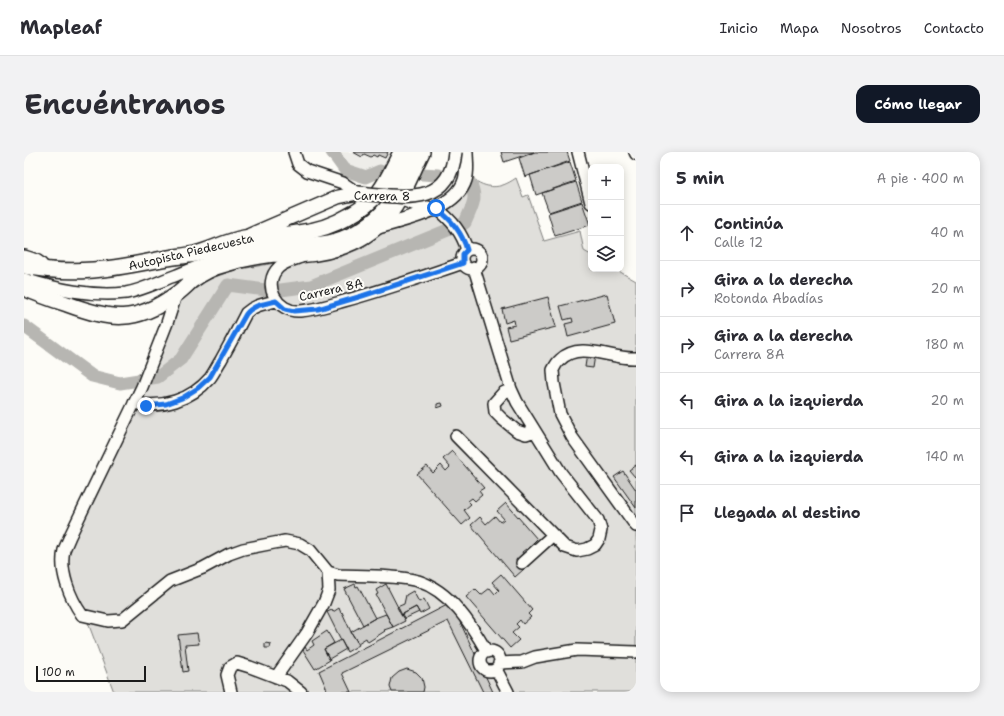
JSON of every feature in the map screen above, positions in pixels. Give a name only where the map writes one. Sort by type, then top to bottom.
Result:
[{"type":"highway","points":[[398,182],[410,157]]},
{"type":"highway","name":"Autopista Piedecuesta","points":[[24,266],[45,270],[108,270],[195,254],[243,238],[298,233],[322,228],[350,216],[398,182],[400,198],[390,212],[364,237],[329,251],[274,254],[226,264],[204,273],[176,295],[158,306],[143,312],[128,316],[111,317],[88,312],[24,288]]},
{"type":"main road","name":"Carrera 8","points":[[243,238],[338,197],[358,193],[410,197],[425,195],[438,188],[448,178],[454,162],[455,152]]},
{"type":"main road","name":"Carrera 8","points":[[375,228],[448,203],[461,189],[466,175],[466,156]]},
{"type":"main road","name":"Carrera 8","points":[[400,198],[436,208]]},
{"type":"street","points":[[294,152],[298,164],[307,171],[344,183],[358,193]]},
{"type":"street","points":[[578,152],[590,200]]},
{"type":"street","points":[[24,274],[52,283],[75,287],[124,287],[141,284],[243,246],[268,240],[293,241],[313,238],[344,229],[366,216],[378,206],[398,182]]},
{"type":"street","points":[[24,279],[75,292],[117,293],[139,290],[244,250],[268,245],[326,242],[345,236],[359,229],[378,214],[388,203],[398,182]]},
{"type":"street","points":[[436,208],[451,221],[460,233],[467,250]]},
{"type":"street","points":[[194,263],[210,251],[210,248]]},
{"type":"street","points":[[474,249],[481,255],[480,264],[474,268],[468,267],[463,263],[463,254],[467,250],[474,249]]},
{"type":"street","points":[[134,403],[146,406],[166,404],[182,398],[198,388],[210,377],[246,314],[251,308],[275,298],[271,283],[275,272],[285,262],[313,253]]},
{"type":"street","points":[[24,256],[38,261],[45,270]]},
{"type":"street","name":"Carrera 8A","points":[[275,298],[285,309],[294,311],[318,309],[463,263]]},
{"type":"street","points":[[456,436],[565,547],[577,551],[587,549],[594,545],[599,538],[601,530],[598,520],[561,473],[517,402],[511,389],[474,268]]},
{"type":"street","points":[[176,295],[142,388],[75,523],[64,551],[63,568],[65,579],[76,607],[82,615],[108,621],[122,620],[170,581],[203,568],[229,554],[243,549],[285,541],[300,544],[310,550],[328,572],[338,575],[406,578],[419,581],[441,592],[465,617],[487,652]]},
{"type":"street","points":[[636,358],[610,356],[598,352],[579,351],[561,359],[553,370],[560,414],[572,437],[636,526]]},
{"type":"street","points":[[511,389],[503,393],[494,402],[495,412],[517,430],[526,434],[535,432]]},
{"type":"street","points":[[522,563],[553,535]]},
{"type":"street","points":[[276,676],[307,633],[324,603],[329,590],[328,572]]},
{"type":"street","points":[[508,692],[497,666],[497,655],[492,652],[487,652],[480,659],[481,666],[486,670],[493,670],[497,666],[522,662],[535,657],[577,650],[636,652]]},
{"type":"street","points":[[231,692],[227,675],[230,667],[237,663],[276,676],[287,681],[301,692]]},
{"type":"shaded area","points":[[332,152],[396,152],[387,171],[380,171],[366,177],[345,170]]},
{"type":"shaded area","points":[[471,178],[477,182],[493,187],[504,185],[516,178],[523,197],[528,195],[544,241],[580,231],[584,251],[588,253],[588,272],[620,272],[636,281],[636,692],[114,692],[84,612],[74,596],[67,560],[77,524],[165,311],[209,279],[235,270],[275,263],[340,257],[364,247],[384,231],[451,208],[461,198]]},
{"type":"building","points":[[353,152],[388,152],[385,158],[378,155],[377,157],[373,155],[371,157],[364,154],[362,157]]},
{"type":"building","points":[[501,152],[534,152],[504,162]]},
{"type":"building","points":[[535,152],[567,152],[570,161],[525,177],[519,158]]},
{"type":"building","points":[[570,162],[576,181],[536,195],[530,175]]},
{"type":"building","points":[[576,182],[582,201],[549,212],[542,193]]},
{"type":"building","points":[[582,202],[588,219],[588,226],[555,236],[548,213]]},
{"type":"building","points":[[607,294],[615,324],[568,337],[565,324],[573,322],[572,318],[564,320],[560,306]]},
{"type":"building","points":[[548,297],[556,327],[509,339],[506,327],[515,325],[514,320],[505,323],[502,309]]},
{"type":"building","points":[[587,354],[595,355],[593,368],[585,367]]},
{"type":"building","points":[[442,403],[443,406],[437,408],[437,404]]},
{"type":"building","points":[[452,451],[484,488],[479,491],[482,495],[475,501],[472,498],[468,501],[471,504],[464,510],[470,518],[462,525],[417,474],[427,466],[433,473],[441,465],[446,471],[450,467],[443,459]]},
{"type":"building","points":[[636,465],[636,476],[635,477],[629,470]]},
{"type":"building","points":[[623,471],[636,490],[636,508],[614,477]]},
{"type":"building","points":[[506,503],[537,539],[533,543],[536,546],[529,552],[526,549],[522,552],[524,556],[517,562],[524,569],[515,577],[471,525],[480,517],[486,524],[495,516],[500,522],[504,519],[497,511]]},
{"type":"building","points":[[501,574],[532,610],[528,614],[531,617],[523,624],[520,620],[516,624],[519,627],[512,633],[519,640],[510,648],[466,597],[475,589],[481,595],[490,588],[495,594],[499,590],[492,582]]},
{"type":"building","points":[[355,584],[356,587],[358,586],[375,618],[363,625],[344,589]]},
{"type":"building","points":[[386,584],[405,621],[393,627],[376,595],[378,594],[376,590]]},
{"type":"building","points":[[413,591],[419,602],[424,599],[429,609],[420,614],[416,607],[401,615],[397,607],[404,604],[406,595]]},
{"type":"building","points":[[451,603],[493,692],[483,692],[448,621],[342,673],[351,692],[328,692],[319,671]]},
{"type":"building","points":[[416,607],[419,612],[404,619],[401,615]]},
{"type":"building","points":[[339,608],[359,645],[347,652],[327,612],[332,610],[333,612]]},
{"type":"building","points":[[386,614],[393,627],[384,630],[385,631],[368,642],[366,638],[358,643],[351,632],[375,618]]},
{"type":"building","points":[[327,631],[334,643],[324,649],[330,660],[315,669],[303,650],[305,647],[307,650],[314,645],[312,641]]},
{"type":"building","points":[[197,633],[199,644],[185,645],[188,671],[183,672],[178,635]]},
{"type":"building","points":[[341,640],[346,649],[329,659],[324,649]]},
{"type":"building","points":[[265,643],[271,644],[270,648],[265,648]]},
{"type":"building","points":[[407,669],[416,672],[422,678],[424,687],[423,692],[392,692],[390,687],[392,678],[399,672]]},
{"type":"waterway","points":[[332,152],[345,170],[366,177],[380,171]]},
{"type":"waterway","points":[[422,174],[438,175]]},
{"type":"waterway","points":[[24,326],[92,376],[120,383],[158,377],[181,359],[228,285],[273,291],[311,286],[465,223],[472,207],[474,197],[469,181]]},
{"type":"route","points":[[146,406],[166,404],[182,398],[198,388],[210,377],[246,314],[251,308],[276,301],[285,309],[294,311],[318,309],[463,263],[462,257],[467,250],[465,241],[446,215],[436,208]]}]
